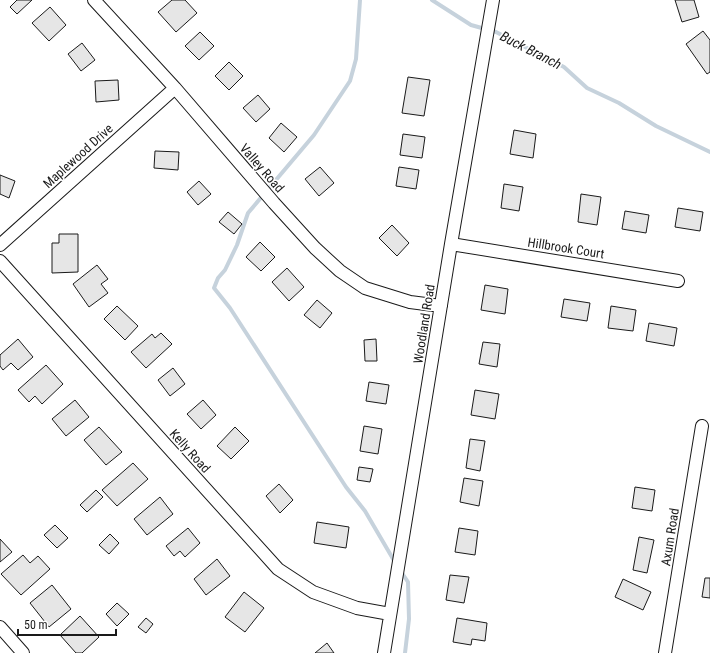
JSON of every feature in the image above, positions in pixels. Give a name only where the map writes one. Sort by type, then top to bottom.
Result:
[{"type":"street","name":"Valley Road","points":[[94,0],[175,88],[279,209],[315,248],[340,271],[365,288],[410,302],[441,306]]},
{"type":"street","name":"Woodland Road","points":[[384,653],[451,244],[493,0]]},
{"type":"street","name":"Maplewood Drive","points":[[0,245],[175,88]]},
{"type":"street","name":"Hillbrook Court","points":[[451,244],[678,281]]},
{"type":"street","name":"Kelly Road","points":[[0,261],[278,569],[313,592],[357,608],[390,614]]},
{"type":"street","name":"Axum Road","points":[[665,653],[702,426]]},
{"type":"street","points":[[0,627],[23,653]]},
{"type":"building","points":[[17,0],[32,0],[17,14],[10,7]]},
{"type":"building","points":[[172,0],[185,0],[197,13],[176,32],[158,12]]},
{"type":"building","points":[[675,0],[694,0],[699,17],[682,22]]},
{"type":"building","points":[[50,7],[66,25],[49,41],[32,23]]},
{"type":"building","points":[[703,31],[710,40],[710,72],[707,74],[686,44]]},
{"type":"building","points":[[200,32],[214,46],[199,60],[185,46]]},
{"type":"building","points":[[82,43],[95,60],[81,71],[68,54]]},
{"type":"building","points":[[229,62],[243,76],[229,90],[215,76]]},
{"type":"building","points":[[408,77],[430,80],[424,116],[402,113]]},
{"type":"building","points":[[118,80],[119,100],[96,102],[95,81]]},
{"type":"building","points":[[258,95],[270,109],[256,122],[243,108]]},
{"type":"building","points":[[281,123],[297,137],[284,152],[269,138]]},
{"type":"building","points":[[514,130],[536,134],[533,158],[510,154]]},
{"type":"building","points":[[403,134],[425,137],[422,158],[400,155]]},
{"type":"building","points":[[155,151],[179,152],[178,170],[154,168]]},
{"type":"building","points":[[320,167],[334,183],[319,196],[305,179]]},
{"type":"building","points":[[399,167],[419,170],[416,189],[396,186]]},
{"type":"building","points":[[0,175],[15,181],[9,198],[0,194]]},
{"type":"building","points":[[199,181],[211,194],[198,205],[187,192]]},
{"type":"building","points":[[504,184],[523,187],[519,211],[501,208]]},
{"type":"building","points":[[581,194],[601,197],[597,225],[578,222]]},
{"type":"building","points":[[678,208],[703,212],[700,231],[675,227]]},
{"type":"building","points":[[625,211],[649,215],[646,233],[622,229]]},
{"type":"building","points":[[228,212],[242,224],[234,234],[219,222]]},
{"type":"building","points":[[392,225],[409,243],[397,256],[379,238]]},
{"type":"building","points":[[59,234],[78,234],[78,272],[52,273],[52,243],[59,243]]},
{"type":"building","points":[[260,242],[275,257],[261,271],[246,257]]},
{"type":"building","points":[[97,265],[108,279],[101,284],[108,293],[89,307],[73,284]]},
{"type":"building","points":[[287,268],[304,287],[289,301],[272,282]]},
{"type":"building","points":[[485,285],[508,289],[505,314],[481,310]]},
{"type":"building","points":[[564,299],[590,303],[587,321],[561,317]]},
{"type":"building","points":[[317,300],[332,313],[320,328],[304,315]]},
{"type":"building","points":[[117,306],[138,326],[125,340],[104,319]]},
{"type":"building","points":[[611,306],[636,310],[633,331],[608,328]]},
{"type":"building","points":[[649,323],[677,328],[674,346],[646,341]]},
{"type":"building","points":[[161,333],[172,344],[146,368],[131,352],[152,334],[155,338]]},
{"type":"building","points":[[18,339],[33,357],[18,370],[11,363],[3,370],[0,366],[0,355]]},
{"type":"building","points":[[376,339],[377,361],[365,361],[364,340]]},
{"type":"building","points":[[483,342],[500,344],[497,367],[479,364]]},
{"type":"building","points":[[46,365],[63,384],[42,404],[35,396],[29,402],[18,390]]},
{"type":"building","points":[[173,368],[185,384],[170,396],[158,380]]},
{"type":"building","points":[[369,382],[389,385],[386,404],[366,401]]},
{"type":"building","points":[[475,390],[499,394],[495,419],[471,415]]},
{"type":"building","points":[[75,400],[89,417],[66,436],[52,419]]},
{"type":"building","points":[[203,400],[216,415],[201,429],[187,414]]},
{"type":"building","points":[[364,426],[382,429],[378,454],[360,451]]},
{"type":"building","points":[[99,427],[122,452],[106,465],[84,440]]},
{"type":"building","points":[[235,427],[249,441],[231,459],[217,446]]},
{"type":"building","points":[[470,439],[485,441],[480,471],[466,468]]},
{"type":"building","points":[[133,463],[148,479],[117,506],[102,490]]},
{"type":"building","points":[[359,467],[373,469],[370,482],[357,480]]},
{"type":"building","points":[[464,478],[483,481],[479,506],[460,502]]},
{"type":"building","points":[[279,484],[293,500],[280,513],[266,496]]},
{"type":"building","points":[[635,487],[655,490],[652,511],[632,508]]},
{"type":"building","points":[[96,490],[103,497],[87,512],[80,505]]},
{"type":"building","points":[[160,497],[173,514],[147,535],[134,519]]},
{"type":"building","points":[[317,522],[349,527],[346,548],[314,543]]},
{"type":"building","points":[[55,525],[68,538],[57,548],[44,535]]},
{"type":"building","points":[[188,528],[200,543],[185,557],[180,551],[174,556],[166,546]]},
{"type":"building","points":[[459,528],[478,531],[475,555],[455,552]]},
{"type":"building","points":[[110,534],[119,543],[109,554],[99,545]]},
{"type":"building","points":[[639,537],[654,540],[647,573],[633,570]]},
{"type":"building","points":[[0,539],[12,552],[0,562]]},
{"type":"building","points":[[23,555],[30,563],[38,556],[50,569],[21,595],[1,574]]},
{"type":"building","points":[[217,559],[230,576],[206,595],[194,579]]},
{"type":"building","points":[[450,575],[469,577],[464,603],[446,600]]},
{"type":"building","points":[[705,578],[710,578],[710,598],[702,597]]},
{"type":"building","points":[[623,579],[651,592],[643,610],[615,597]]},
{"type":"building","points":[[52,585],[71,609],[49,627],[30,603]]},
{"type":"building","points":[[244,592],[264,608],[245,632],[225,617]]},
{"type":"building","points":[[117,603],[129,614],[117,626],[106,614]]},
{"type":"building","points":[[80,616],[99,637],[82,653],[76,653],[60,635]]},
{"type":"building","points":[[146,618],[153,624],[146,633],[138,627]]},
{"type":"building","points":[[457,618],[487,623],[485,641],[472,639],[471,645],[453,642]]},
{"type":"building","points":[[327,643],[334,653],[315,653]]},
{"type":"waterway","points":[[360,0],[356,59],[350,81],[314,135],[248,213],[237,245],[225,270],[218,278],[214,288],[230,308],[346,487],[365,511],[396,564]]},
{"type":"waterway","name":"Buck Branch","points":[[432,0],[471,25],[496,32],[564,67],[587,88],[619,103],[656,126],[710,152]]},
{"type":"waterway","points":[[400,570],[408,582],[409,619],[405,653]]}]
